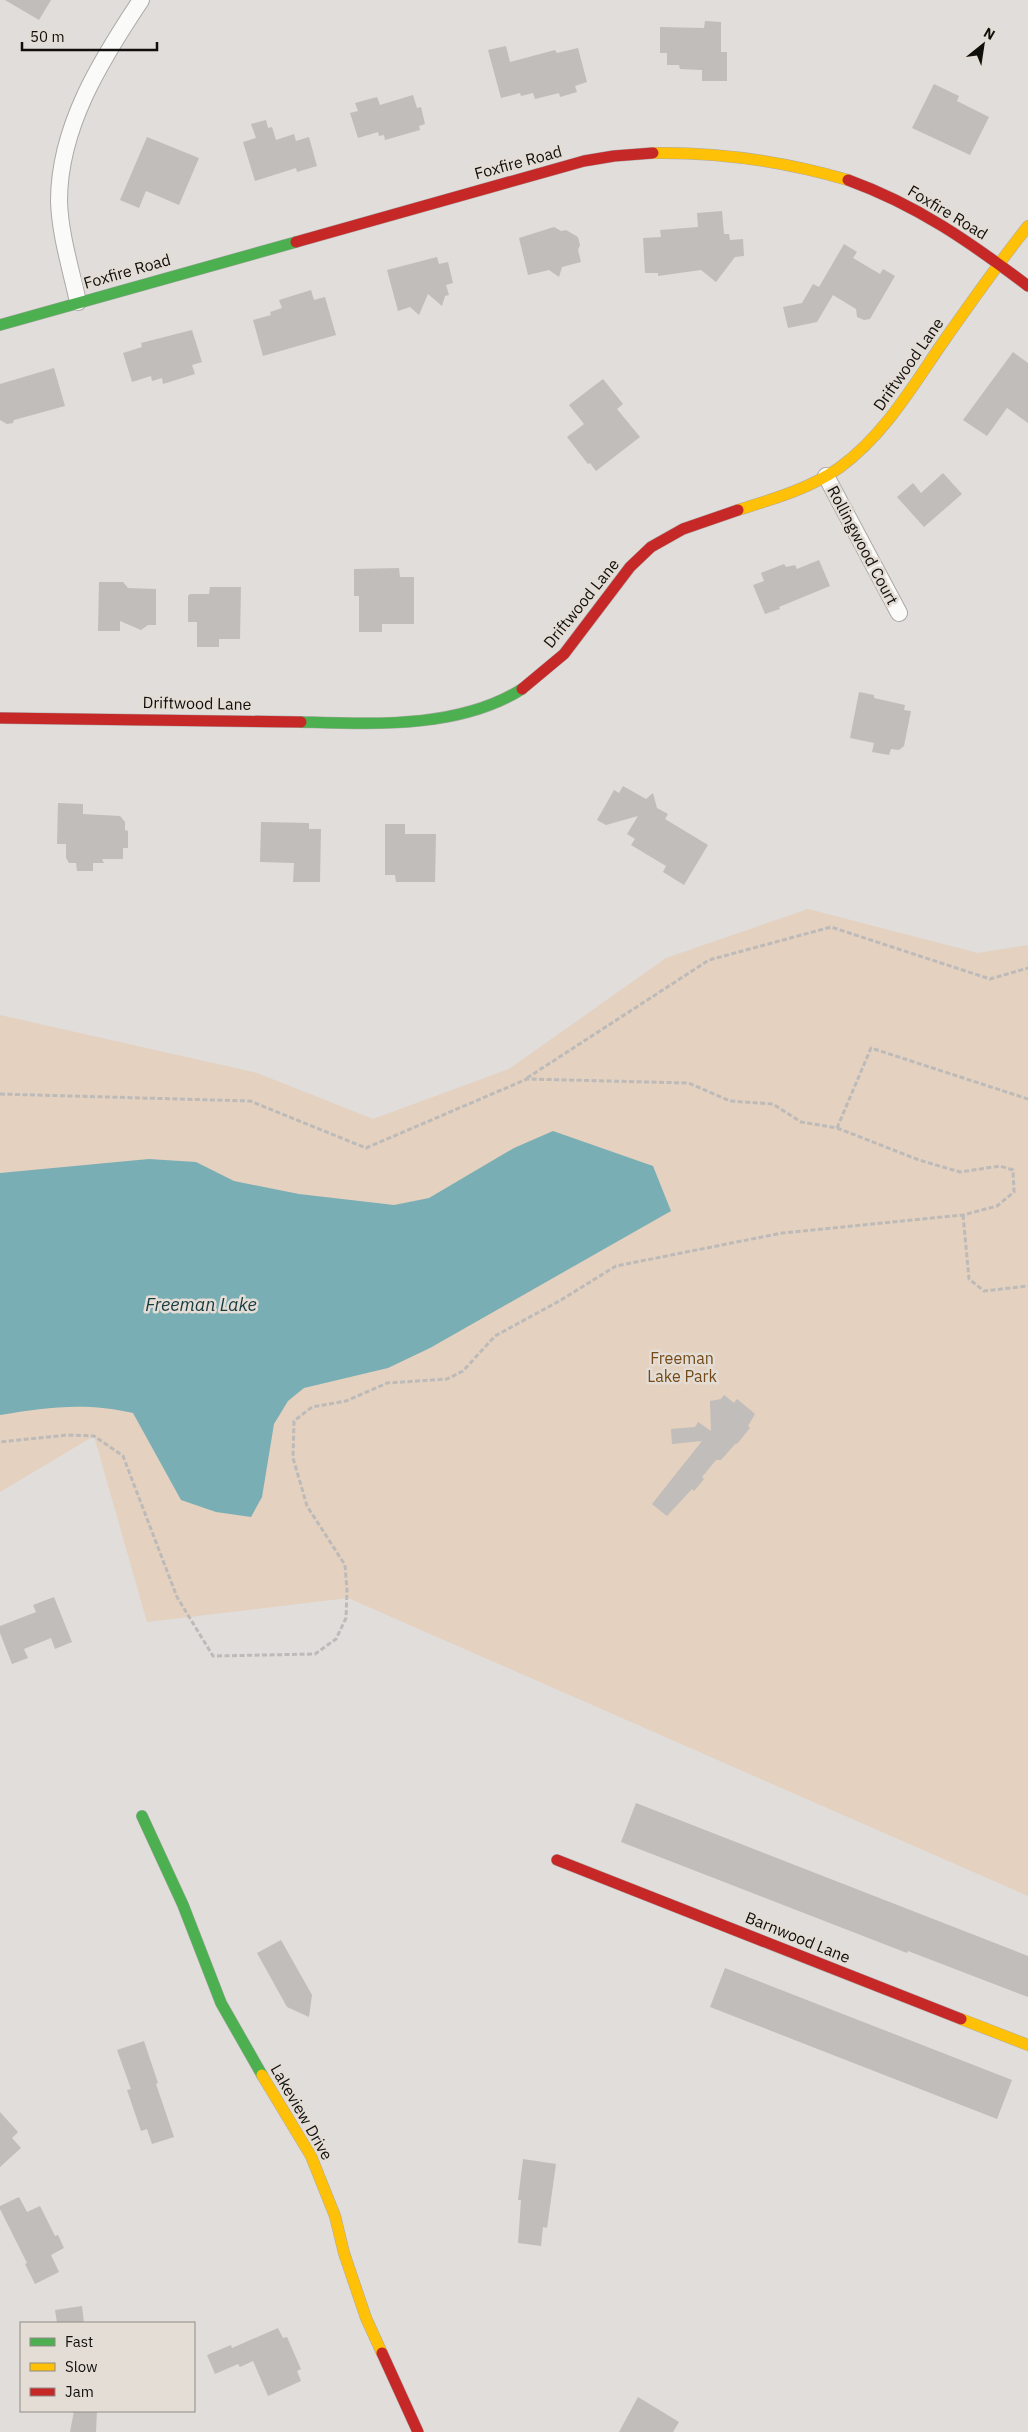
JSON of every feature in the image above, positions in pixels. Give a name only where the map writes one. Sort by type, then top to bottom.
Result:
[{"type":"street","points":[[78,302],[61,222],[60,194],[64,158],[76,115],[96,74],[141,0]]},
{"type":"street","name":"Foxfire Road","points":[[0,325],[554,169],[612,156],[668,152],[746,155],[824,172],[873,190],[922,212],[998,263],[1028,286]]},
{"type":"street","name":"Driftwood Lane","points":[[0,718],[374,722],[414,720],[450,716],[476,710],[517,692],[551,666],[586,628],[628,568],[658,542],[687,525],[792,492],[826,476],[852,458],[882,428],[998,263],[1028,226]]},
{"type":"street","name":"Rollingwood Court","points":[[826,476],[899,613]]},
{"type":"street","name":"Lakeview Drive","points":[[142,1816],[183,1904],[221,2003],[248,2053],[311,2156],[335,2216],[344,2253],[366,2318],[418,2432]]},
{"type":"street","name":"Barnwood Lane","points":[[557,1860],[1028,2045]]},
{"type":"path","points":[[0,1094],[250,1101],[366,1148],[527,1079],[710,960],[831,927],[990,979],[1028,968]]},
{"type":"path","points":[[837,1128],[871,1048],[1028,1099]]},
{"type":"path","points":[[0,1442],[80,1434],[101,1439],[123,1456],[177,1597],[213,1656],[316,1654],[336,1639],[346,1618],[347,1590],[345,1566],[308,1506],[293,1458],[294,1421],[312,1407],[346,1401],[387,1383],[447,1379],[463,1371],[495,1336],[561,1300],[616,1266],[782,1233],[963,1215],[997,1206],[1014,1192],[1013,1170],[1000,1166],[960,1172],[919,1160],[837,1128],[801,1122],[773,1104],[730,1101],[690,1083],[527,1079]]},
{"type":"path","points":[[963,1215],[969,1279],[984,1290],[1028,1286]]},
{"type":"green space","name":"Freeman Lake Park","points":[[808,909],[978,953],[1028,945],[1028,1896],[348,1598],[147,1622],[94,1436],[0,1492],[0,1015],[257,1073],[373,1119],[509,1069],[666,958]]},
{"type":"water","name":"Freeman Lake","points":[[553,1131],[653,1166],[671,1211],[430,1348],[388,1368],[304,1388],[288,1401],[274,1424],[262,1497],[251,1517],[216,1512],[181,1500],[133,1413],[99,1408],[66,1407],[0,1415],[0,1173],[149,1159],[196,1162],[234,1181],[299,1194],[394,1205],[429,1198],[514,1148]]},
{"type":"building","points":[[5,0],[51,0],[39,20]]},
{"type":"building","points":[[705,21],[721,22],[721,52],[727,52],[727,81],[702,81],[702,70],[680,69],[679,65],[667,65],[667,53],[660,53],[660,27],[704,28]]},
{"type":"building","points":[[506,46],[510,62],[555,50],[557,53],[578,48],[587,82],[575,86],[577,92],[560,97],[559,93],[535,99],[533,93],[521,96],[520,93],[501,98],[488,50]]},
{"type":"building","points":[[934,84],[959,96],[957,101],[989,117],[970,155],[912,128]]},
{"type":"building","points":[[413,95],[417,108],[421,107],[425,124],[419,126],[420,130],[385,140],[384,135],[379,136],[378,132],[358,138],[350,113],[358,111],[355,103],[377,97],[380,105]]},
{"type":"building","points":[[266,120],[268,128],[272,127],[276,140],[294,134],[296,141],[309,137],[317,166],[297,172],[296,168],[255,181],[243,142],[256,138],[251,124]]},
{"type":"building","points":[[147,137],[199,158],[179,205],[146,191],[139,208],[120,200]]},
{"type":"building","points":[[722,211],[724,234],[729,234],[730,240],[743,239],[744,256],[735,257],[716,282],[701,270],[658,276],[658,273],[645,273],[643,238],[661,237],[660,230],[698,227],[697,213]]},
{"type":"building","points":[[554,227],[561,231],[566,230],[578,237],[580,245],[578,250],[581,262],[562,267],[559,277],[549,270],[528,275],[519,238]]},
{"type":"building","points":[[844,244],[857,252],[853,258],[880,274],[883,269],[895,276],[870,319],[864,320],[857,317],[856,309],[833,295],[817,322],[788,328],[783,307],[802,303],[813,284],[819,287]]},
{"type":"building","points":[[437,257],[439,264],[448,262],[453,283],[446,285],[449,295],[445,296],[442,306],[428,294],[419,315],[410,307],[398,311],[387,270]]},
{"type":"building","points":[[311,290],[314,300],[325,297],[336,335],[263,356],[253,320],[271,315],[270,312],[282,308],[279,300]]},
{"type":"building","points":[[192,330],[202,362],[192,365],[195,374],[163,384],[162,378],[152,381],[151,376],[132,382],[123,353],[142,347],[141,343]]},
{"type":"building","points":[[1013,352],[1028,363],[1028,423],[1007,408],[987,436],[963,420]]},
{"type":"building","points":[[54,368],[65,406],[14,420],[13,423],[7,424],[0,420],[0,384]]},
{"type":"building","points":[[603,379],[623,404],[617,409],[640,437],[596,471],[590,463],[588,464],[567,437],[584,424],[569,405]]},
{"type":"building","points":[[943,473],[962,494],[924,527],[897,497],[913,483],[921,493]]},
{"type":"building","points":[[819,560],[830,586],[765,614],[753,585],[764,581],[761,573],[784,564],[786,567],[795,565],[797,569]]},
{"type":"building","points":[[399,568],[400,577],[414,577],[414,624],[382,624],[382,632],[359,632],[359,596],[354,596],[354,569]]},
{"type":"building","points":[[99,582],[123,582],[128,588],[156,589],[156,625],[148,625],[141,630],[120,621],[120,631],[98,631]]},
{"type":"building","points":[[210,587],[241,587],[240,639],[219,639],[219,647],[197,647],[197,622],[188,622],[188,596],[190,594],[209,594]]},
{"type":"building","points":[[859,692],[874,695],[874,698],[905,705],[904,710],[911,711],[904,746],[899,750],[891,749],[889,755],[872,752],[874,743],[850,738]]},
{"type":"building","points":[[623,786],[646,799],[653,793],[657,808],[668,814],[665,819],[708,845],[684,885],[663,872],[666,866],[631,845],[635,839],[627,834],[638,816],[606,825],[597,820],[614,790],[619,793]]},
{"type":"building","points":[[58,803],[83,804],[83,814],[120,816],[125,822],[125,830],[128,831],[128,848],[123,848],[123,859],[102,859],[104,863],[93,863],[93,871],[77,871],[76,863],[69,863],[66,858],[66,844],[57,844]]},
{"type":"building","points":[[261,822],[309,823],[309,829],[321,829],[320,882],[293,882],[294,863],[260,862]]},
{"type":"building","points":[[385,824],[405,824],[405,834],[436,834],[435,882],[396,882],[395,875],[385,875]]},
{"type":"building","points":[[724,1395],[734,1403],[737,1399],[755,1414],[748,1426],[750,1428],[721,1460],[716,1460],[702,1477],[704,1479],[694,1491],[692,1489],[667,1516],[652,1504],[702,1441],[672,1444],[671,1429],[695,1427],[698,1422],[711,1431],[710,1401],[721,1399]]},
{"type":"building","points":[[54,1597],[72,1642],[55,1649],[51,1638],[24,1649],[28,1658],[12,1664],[0,1633],[0,1626],[36,1612],[33,1605]]},
{"type":"building","points":[[636,1803],[1028,1956],[1028,1997],[908,1951],[907,1953],[621,1842]]},
{"type":"building","points":[[281,1940],[312,1995],[309,2017],[287,2007],[257,1953]]},
{"type":"building","points":[[725,1968],[1012,2080],[997,2119],[710,2007]]},
{"type":"building","points":[[144,2041],[174,2137],[152,2144],[147,2129],[141,2131],[127,2090],[131,2089],[117,2050]]},
{"type":"building","points":[[0,2112],[18,2132],[12,2138],[21,2148],[0,2167]]},
{"type":"building","points":[[523,2159],[556,2164],[547,2228],[543,2227],[541,2246],[518,2243],[521,2200],[518,2200]]},
{"type":"building","points":[[19,2197],[27,2212],[40,2206],[55,2236],[58,2235],[64,2248],[51,2255],[59,2272],[35,2284],[25,2264],[27,2263],[0,2209],[0,2206]]},
{"type":"building","points":[[82,2306],[84,2322],[57,2322],[55,2310]]},
{"type":"building","points":[[278,2328],[283,2338],[287,2337],[301,2369],[297,2371],[301,2381],[268,2396],[253,2361],[240,2367],[238,2364],[215,2374],[207,2355],[231,2345],[232,2348]]},
{"type":"building","points":[[638,2397],[679,2422],[673,2432],[619,2432]]},
{"type":"building","points":[[74,2412],[97,2412],[96,2432],[70,2432]]},
{"type":"traffic: fast","points":[[0,325],[296,242]]},
{"type":"traffic: fast","points":[[301,722],[386,723],[443,718],[497,702],[522,689]]},
{"type":"traffic: fast","points":[[142,1816],[183,1905],[221,2003],[262,2075]]},
{"type":"traffic: slow","points":[[653,153],[703,154],[752,159],[824,173],[848,180]]},
{"type":"traffic: slow","points":[[738,510],[790,493],[815,482],[839,468],[855,455],[883,427],[1005,255],[1028,226]]},
{"type":"traffic: slow","points":[[961,2019],[1028,2045]]},
{"type":"traffic: slow","points":[[262,2075],[311,2156],[335,2216],[344,2253],[366,2318],[382,2353]]},
{"type":"traffic: jam","points":[[296,242],[584,161],[614,156],[653,153]]},
{"type":"traffic: jam","points":[[848,180],[920,213],[985,254],[1028,286]]},
{"type":"traffic: jam","points":[[522,689],[564,654],[630,567],[651,547],[683,529],[738,510]]},
{"type":"traffic: jam","points":[[0,718],[301,722]]},
{"type":"traffic: jam","points":[[557,1860],[961,2019]]},
{"type":"traffic: jam","points":[[382,2353],[418,2432]]}]
